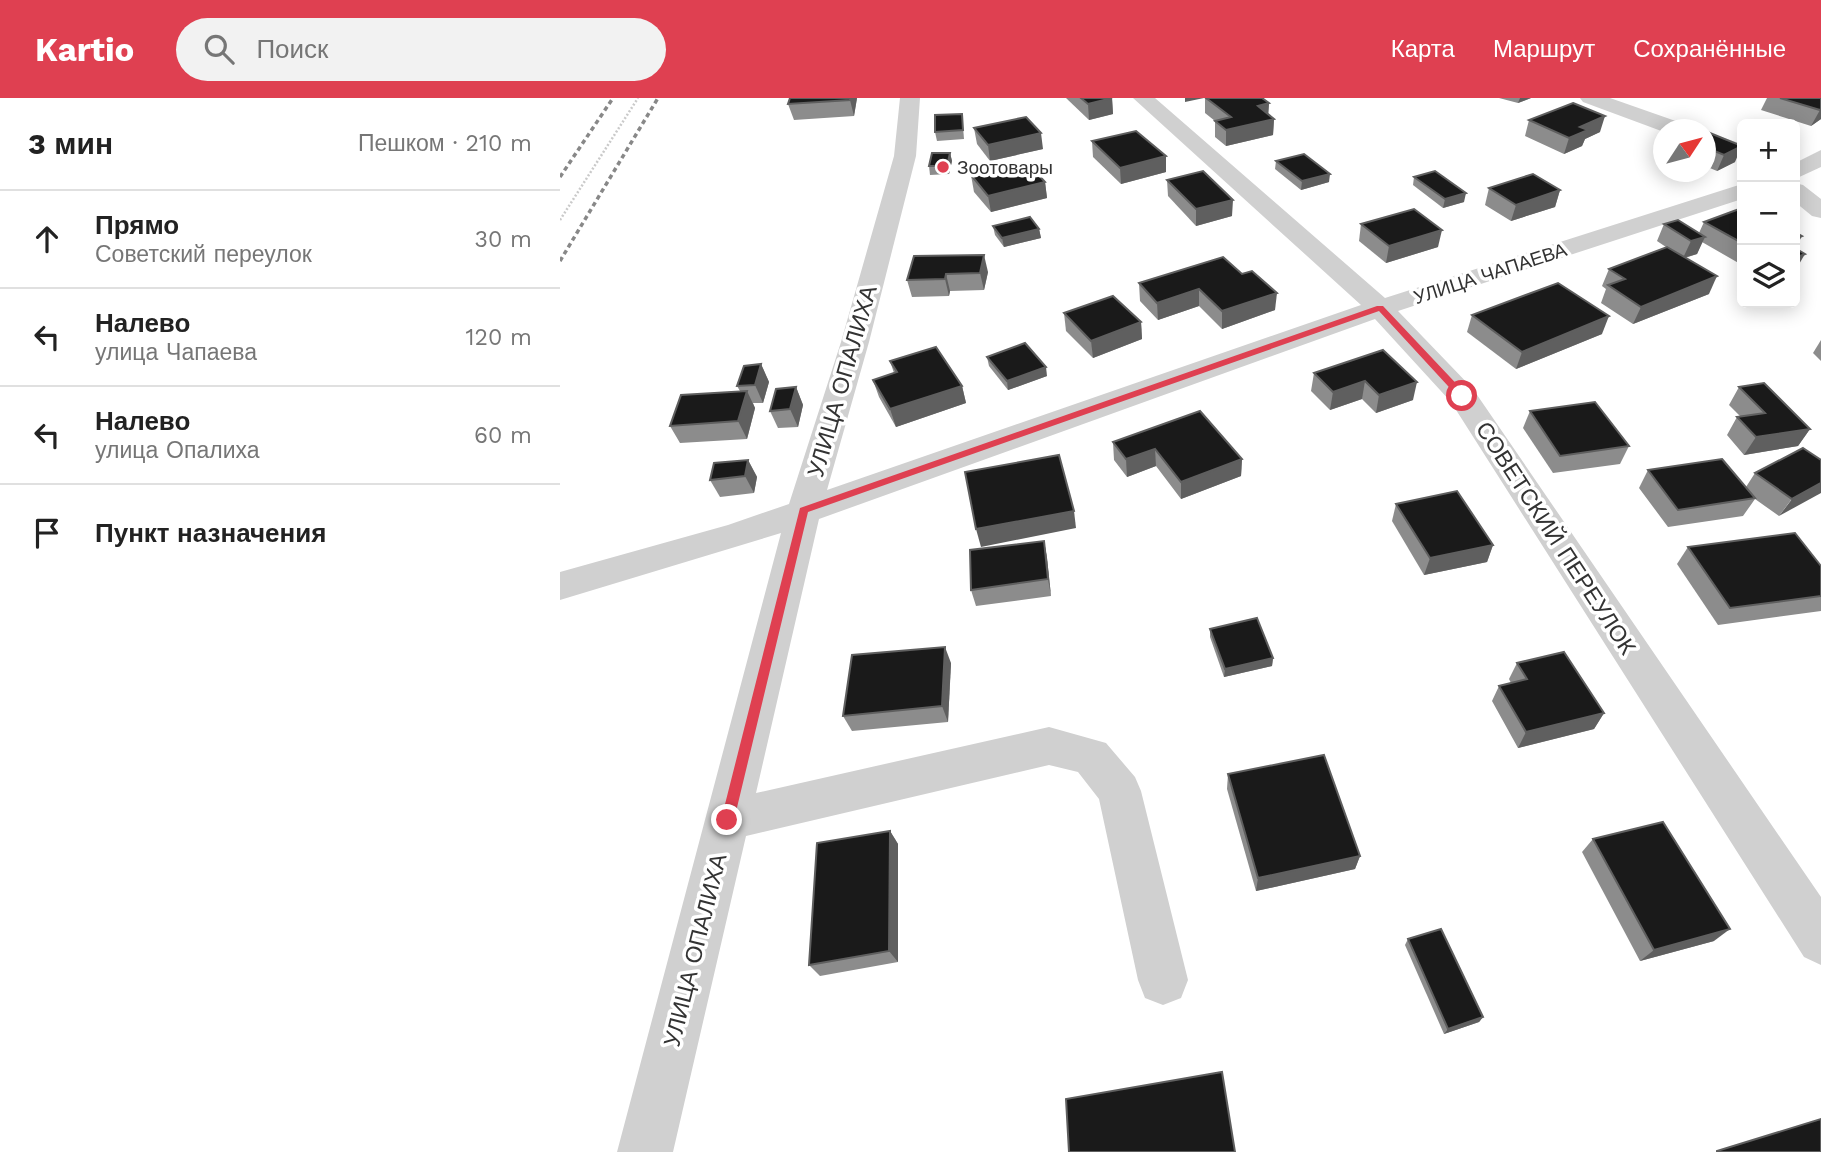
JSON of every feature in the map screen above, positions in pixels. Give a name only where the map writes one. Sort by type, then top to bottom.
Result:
[{"type":"street","name":"УЛИЦА ОПАЛИХА","points":[[645,1152],[804,510],[905,156],[910,98]]},
{"type":"street","name":"СОВЕТСКИЙ ПЕРЕУЛОК","points":[[1143,98],[1380,308],[1462,396],[1821,940]]},
{"type":"street","points":[[1590,98],[1653,121]]},
{"type":"street","points":[[1716,143],[1737,150]]},
{"type":"street","points":[[1800,169],[1821,157]]},
{"type":"street","name":"УЛИЦА ЧАПАЕВА","points":[[560,586],[737,535],[1380,308],[1737,193]]},
{"type":"street","points":[[1800,194],[1821,211]]},
{"type":"street","points":[[727,820],[1049,746],[1091,756],[1119,791],[1163,980]]},
{"type":"path","points":[[560,220],[638,98]]},
{"type":"building","points":[[790,98],[850,98],[850,100],[788,104]]},
{"type":"building","points":[[1081,98],[1112,98],[1088,104]]},
{"type":"building","points":[[1206,98],[1262,98],[1269,103],[1258,106],[1274,119],[1226,130],[1215,121],[1231,117]]},
{"type":"building","points":[[1780,98],[1821,98],[1821,109],[1820,110]]},
{"type":"building","points":[[1573,103],[1605,116],[1580,127],[1588,130],[1569,138],[1529,120]]},
{"type":"building","points":[[962,114],[963,130],[935,132],[935,115]]},
{"type":"building","points":[[1026,117],[1041,133],[988,145],[974,128]]},
{"type":"building","points":[[1136,131],[1166,156],[1120,168],[1092,141]]},
{"type":"building","points":[[1716,135],[1737,144],[1737,148],[1724,155],[1716,152]]},
{"type":"building","points":[[932,153],[950,153],[947,166],[929,166]]},
{"type":"building","points":[[1304,154],[1330,174],[1302,181],[1276,161]]},
{"type":"building","points":[[1017,164],[1027,174],[1036,172],[1045,182],[988,196],[971,175]]},
{"type":"building","points":[[1203,171],[1233,200],[1196,209],[1167,180]]},
{"type":"building","points":[[1435,171],[1466,193],[1445,199],[1414,177]]},
{"type":"building","points":[[1533,174],[1560,190],[1516,205],[1489,188]]},
{"type":"building","points":[[1414,209],[1442,230],[1389,246],[1361,224]]},
{"type":"building","points":[[1737,210],[1737,240],[1704,222]]},
{"type":"building","points":[[1030,217],[1039,229],[1002,238],[993,226]]},
{"type":"building","points":[[1678,220],[1705,237],[1691,241],[1664,224]]},
{"type":"building","points":[[1667,247],[1717,276],[1641,307],[1608,285],[1625,279],[1609,269]]},
{"type":"building","points":[[984,255],[980,273],[946,274],[945,279],[907,280],[914,256]]},
{"type":"building","points":[[1223,257],[1242,274],[1252,271],[1277,293],[1222,311],[1199,289],[1157,303],[1139,283]]},
{"type":"building","points":[[1558,283],[1609,316],[1522,352],[1472,315]]},
{"type":"building","points":[[1113,296],[1141,322],[1091,341],[1064,313]]},
{"type":"building","points":[[1025,343],[1046,367],[1007,381],[987,357]]},
{"type":"building","points":[[936,347],[962,386],[890,409],[873,380],[897,372],[890,361]]},
{"type":"building","points":[[1383,350],[1417,382],[1379,395],[1365,381],[1333,392],[1314,373]]},
{"type":"building","points":[[761,364],[755,385],[737,386],[744,366]]},
{"type":"building","points":[[1764,383],[1810,429],[1756,437],[1737,417],[1765,413],[1739,387]]},
{"type":"building","points":[[796,387],[790,409],[770,411],[776,389]]},
{"type":"building","points":[[747,391],[738,421],[670,426],[681,395]]},
{"type":"building","points":[[1595,402],[1629,446],[1560,456],[1530,411]]},
{"type":"building","points":[[1200,411],[1242,459],[1181,482],[1155,449],[1126,459],[1113,442]]},
{"type":"building","points":[[1803,448],[1821,460],[1821,483],[1792,499],[1755,473]]},
{"type":"building","points":[[1059,455],[1074,511],[976,529],[965,472]]},
{"type":"building","points":[[1722,459],[1755,498],[1678,510],[1648,470]]},
{"type":"building","points":[[748,460],[745,476],[710,480],[714,463]]},
{"type":"building","points":[[1457,491],[1493,545],[1430,558],[1396,504]]},
{"type":"building","points":[[1795,533],[1821,566],[1821,596],[1730,608],[1688,547]]},
{"type":"building","points":[[1044,541],[1048,579],[971,590],[970,550]]},
{"type":"building","points":[[1257,618],[1273,658],[1225,669],[1210,629]]},
{"type":"building","points":[[945,647],[942,706],[843,716],[852,655]]},
{"type":"building","points":[[1564,652],[1604,713],[1526,732],[1499,686],[1527,679],[1517,663]]},
{"type":"building","points":[[1324,755],[1360,856],[1258,878],[1228,774]]},
{"type":"building","points":[[1663,822],[1730,929],[1654,950],[1593,839]]},
{"type":"building","points":[[890,831],[889,951],[809,965],[817,843]]},
{"type":"building","points":[[1441,929],[1483,1017],[1448,1029],[1408,939]]},
{"type":"building","points":[[1222,1072],[1235,1152],[1069,1152],[1066,1099]]},
{"type":"building","points":[[1821,1119],[1821,1152],[1717,1152],[1717,1151]]},
{"type":"railway","points":[[560,177],[613,98]]},
{"type":"railway","points":[[560,261],[658,98]]},
{"type":"place","name":"Зоотовары","points":[[943,167]]},
{"type":"route","points":[[727,820],[804,510],[1380,308],[1462,396]]}]
